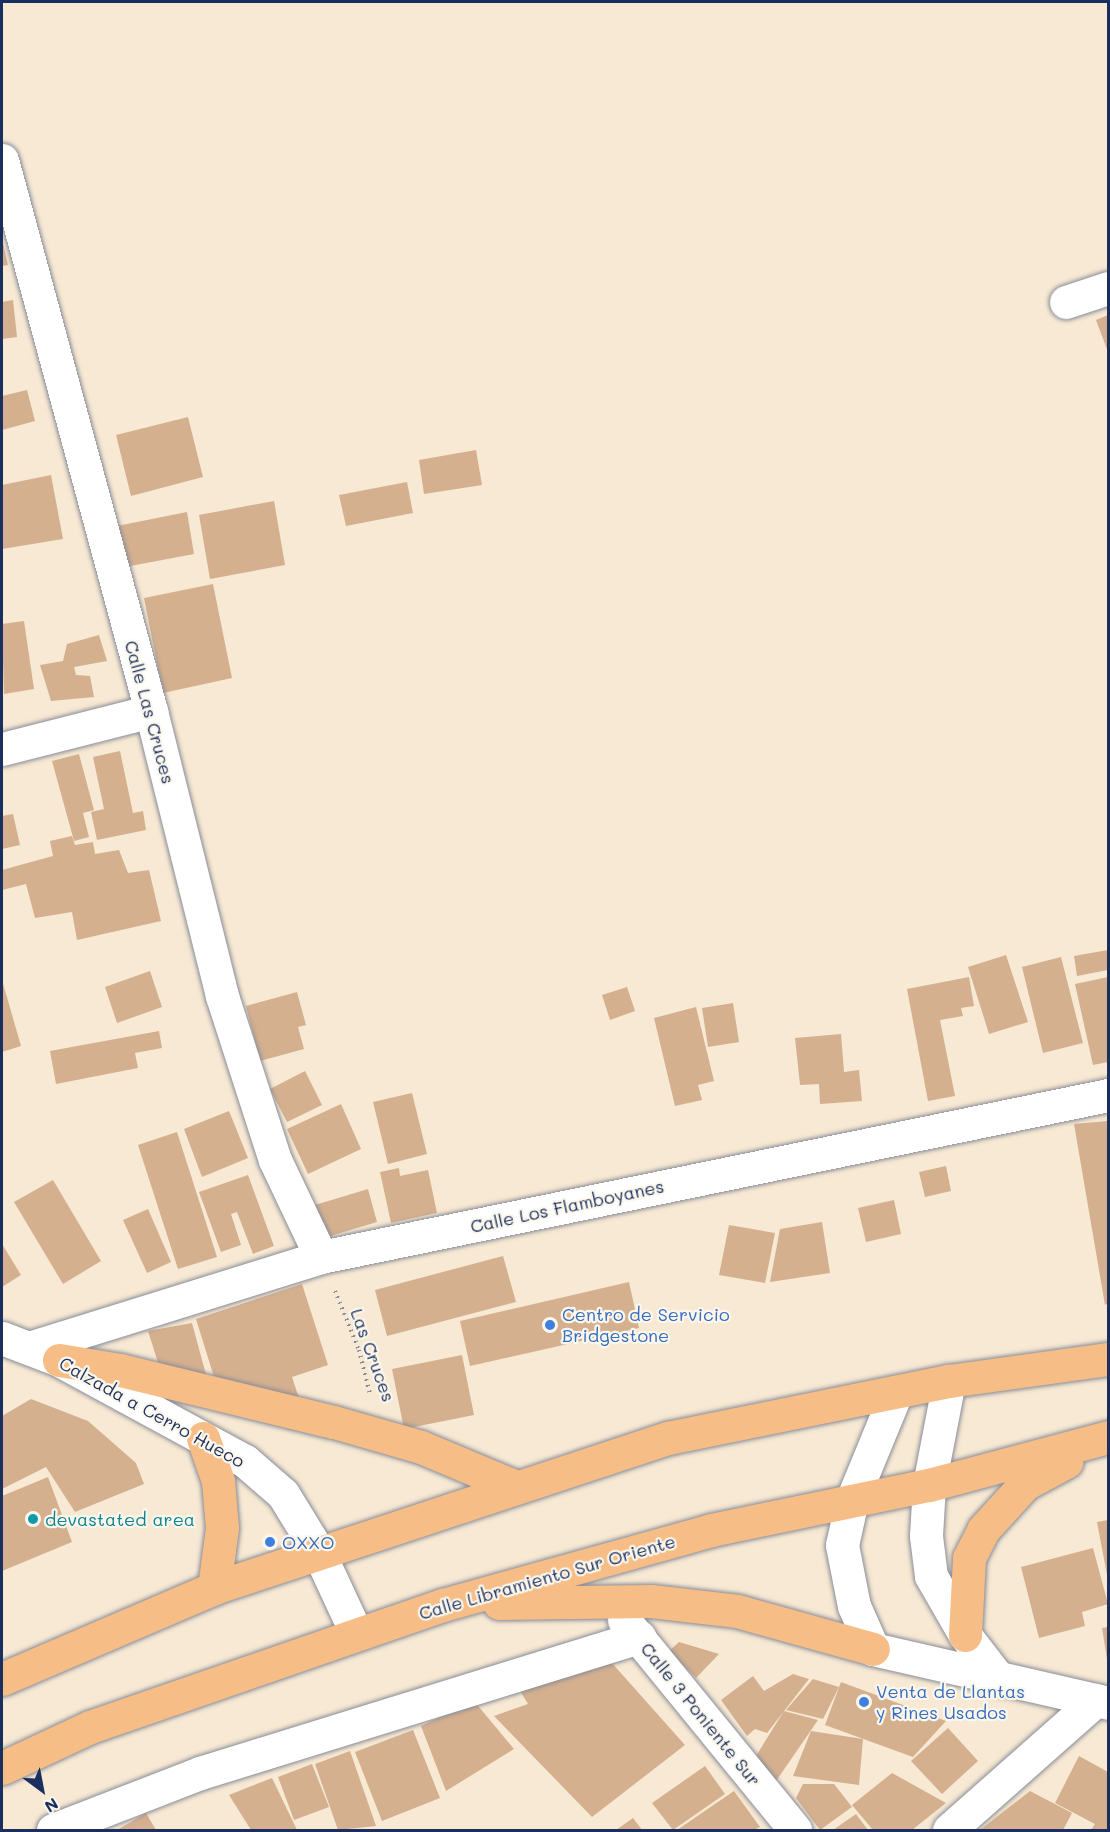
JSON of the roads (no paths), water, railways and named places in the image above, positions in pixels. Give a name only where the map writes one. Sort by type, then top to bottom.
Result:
[{"type":"main road","points":[[46,1354],[334,1422],[421,1447],[516,1487]]},
{"type":"main road","points":[[2,1679],[214,1588],[318,1551],[668,1438],[896,1394],[949,1381],[1108,1359]]},
{"type":"main road","points":[[203,1438],[218,1481],[222,1528],[214,1588]]},
{"type":"main road","points":[[965,1635],[969,1558],[983,1530],[1025,1484],[1108,1438]]},
{"type":"main road","name":"Calle Libramiento Sur Oriente","points":[[2,1768],[90,1727],[356,1633],[443,1605],[711,1530],[929,1485],[1108,1438]]},
{"type":"main road","points":[[443,1605],[605,1599],[738,1611],[873,1649]]},
{"type":"street","name":"Calle Las Cruces","points":[[2,160],[151,711],[222,996],[275,1160],[321,1257]]},
{"type":"street","points":[[1066,302],[1108,288]]},
{"type":"street","points":[[2,749],[151,711]]},
{"type":"street","name":"Calle Los Flamboyanes","points":[[46,1354],[321,1257],[1108,1095]]},
{"type":"street","name":"Calzada a Cerro Hueco","points":[[2,1338],[46,1354],[245,1461],[283,1494],[318,1551],[356,1633]]},
{"type":"street","points":[[949,1381],[929,1485],[926,1536],[931,1576],[965,1635],[999,1679]]},
{"type":"street","points":[[896,1394],[852,1500],[842,1545],[854,1606],[873,1649],[1102,1701]]},
{"type":"street","name":"Calle 3 Poniente Sur","points":[[605,1599],[639,1637],[795,1830]]},
{"type":"street","points":[[53,1830],[200,1773],[639,1637]]},
{"type":"street","points":[[949,1830],[1102,1701]]},
{"type":"place","name":"Centro de Servicio Bridgestone","points":[[550,1325]]},
{"type":"place","name":"devastated area","points":[[33,1519]]},
{"type":"place","name":"OXXO","points":[[270,1542]]},
{"type":"place","name":"Venta de Llantas y Rines Usados","points":[[864,1702]]}]
